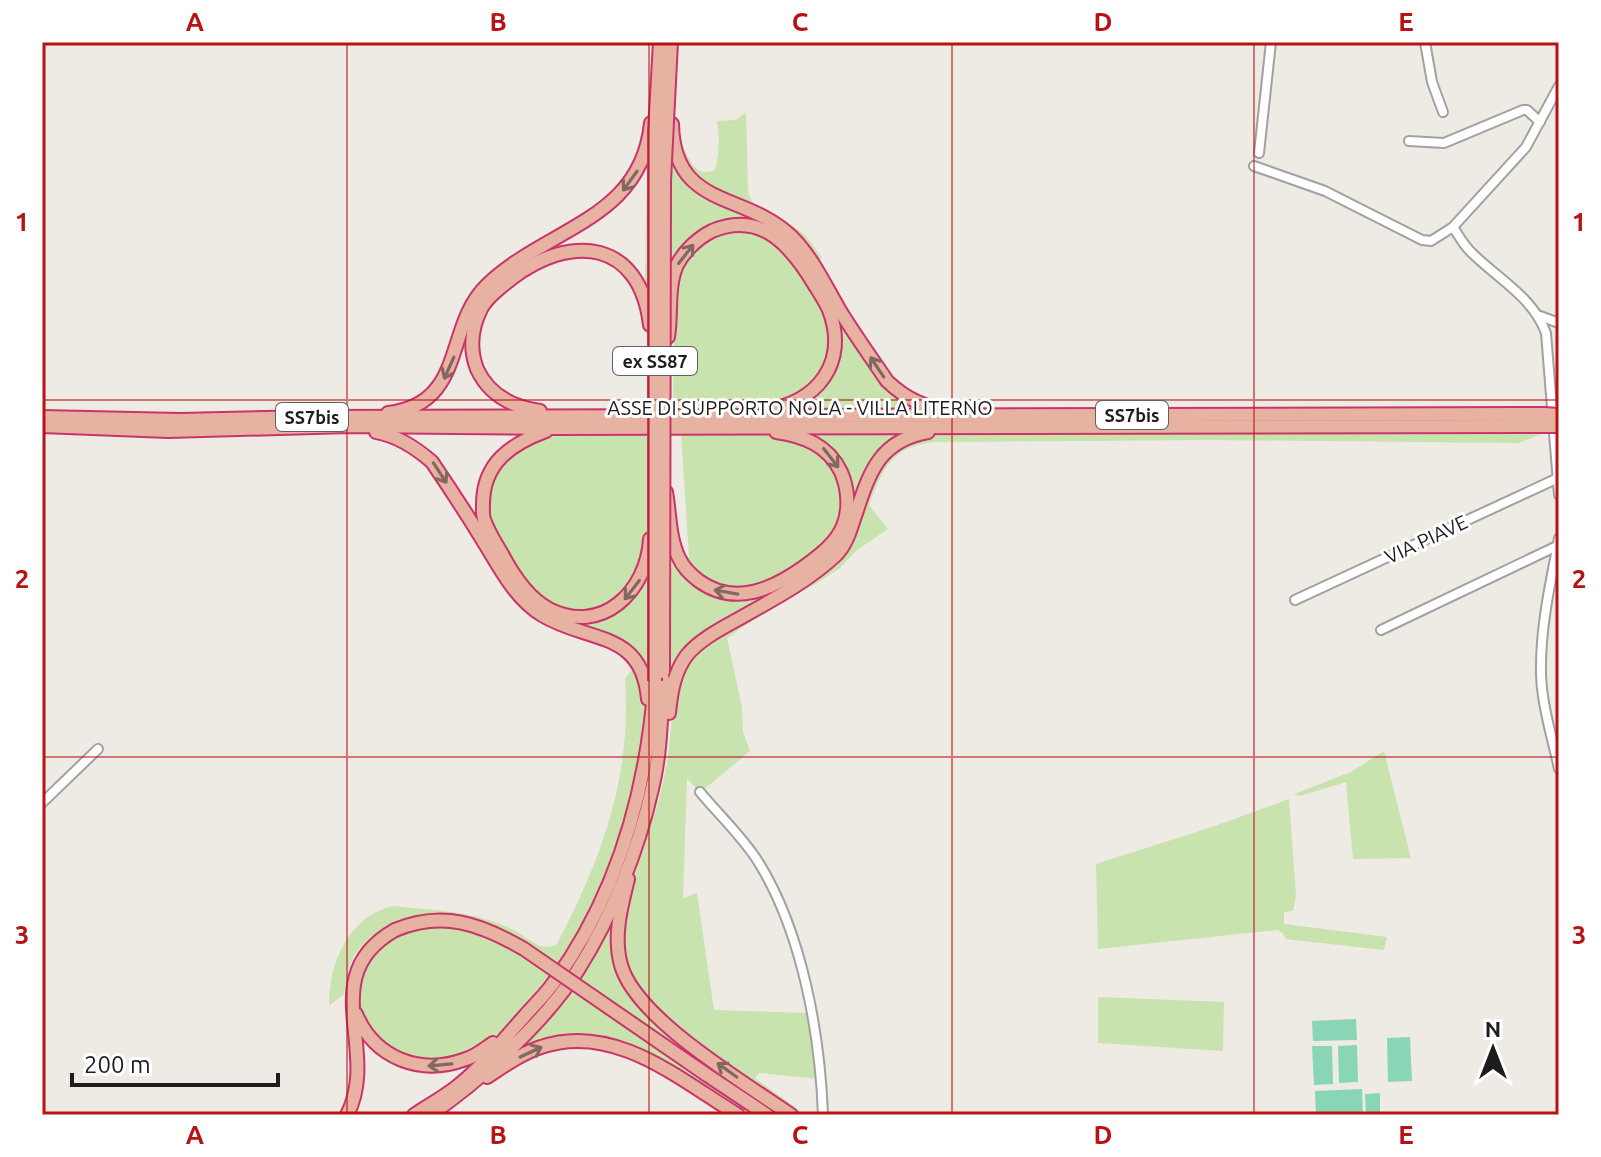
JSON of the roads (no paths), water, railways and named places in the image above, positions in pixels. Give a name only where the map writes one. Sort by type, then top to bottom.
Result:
[{"type":"highway","name":"ex SS87","points":[[660,42],[663,82]]},
{"type":"highway","name":"ex SS87","points":[[430,1115],[464,1092],[532,1026],[576,972],[603,927],[640,834],[653,787],[665,484],[655,131],[671,42]]},
{"type":"highway","points":[[313,417],[393,412],[421,402],[441,384],[475,300],[487,285],[598,214],[633,178],[641,163],[663,82]]},
{"type":"highway","points":[[663,82],[676,155],[682,169],[690,180],[711,196],[754,212],[780,227],[799,244],[835,330],[833,357],[824,377],[808,395],[786,407],[738,411],[720,416]]},
{"type":"highway","points":[[660,352],[677,266],[700,238],[720,228],[759,229],[779,238],[808,266],[887,381],[903,396],[923,406],[1023,416]]},
{"type":"highway","points":[[583,416],[510,405],[484,383],[474,361],[471,335],[481,308],[522,265],[576,250],[598,250],[615,258],[639,282],[660,352]]},
{"type":"highway","name":"ex SS87","points":[[659,679],[655,517],[660,352]]},
{"type":"highway","name":"ASSE DI SUPPORTO NOLA - VILLA LITERNO","points":[[42,426],[168,431],[349,426],[963,426],[1545,420],[1559,415]]},
{"type":"highway","name":"ASSE DI SUPPORTO NOLA - VILLA LITERNO","points":[[42,417],[180,420],[1023,416],[1545,420],[1559,426]]},
{"type":"highway","points":[[349,426],[388,434],[415,447],[432,462],[499,558],[535,599],[550,609],[578,616],[594,614],[609,610],[629,597],[648,559],[655,517]]},
{"type":"highway","points":[[665,484],[670,529],[678,557],[694,577],[709,588],[733,595],[747,594],[803,574],[832,543],[843,526],[847,498],[842,475],[824,449],[813,442],[799,436],[734,426]]},
{"type":"highway","points":[[659,679],[716,632],[838,554],[849,535],[869,475],[888,449],[914,435],[963,426]]},
{"type":"highway","points":[[553,428],[526,438],[491,467],[483,491],[483,519],[518,594],[542,616],[618,644],[659,679],[667,724],[654,748]]},
{"type":"highway","name":"ex SS87","points":[[414,1115],[455,1088],[510,1033],[553,984],[587,933],[618,864],[654,748]]},
{"type":"highway","points":[[640,834],[619,920],[618,950],[626,979],[643,1003],[678,1034],[791,1115]]},
{"type":"highway","points":[[347,1115],[352,1105],[358,1069],[352,1004],[355,972],[373,944],[395,930],[427,920],[443,920],[494,933],[524,949],[767,1115]]},
{"type":"highway","points":[[352,1004],[362,1028],[374,1044],[396,1059],[420,1066],[449,1065],[470,1058],[510,1033]]},
{"type":"highway","points":[[464,1092],[540,1047],[589,1041],[608,1044],[646,1058],[738,1115]]},
{"type":"street","points":[[1259,153],[1271,42]]},
{"type":"street","points":[[1425,42],[1432,82],[1443,112]]},
{"type":"street","points":[[1254,166],[1325,191],[1422,240],[1431,241],[1453,227],[1526,147],[1559,86]]},
{"type":"street","points":[[1409,141],[1444,143],[1523,110],[1540,122]]},
{"type":"street","points":[[1453,227],[1470,252],[1528,301],[1540,316],[1546,333],[1559,495]]},
{"type":"street","points":[[1540,316],[1559,323]]},
{"type":"street","name":"VIA PIAVE","points":[[1295,600],[1558,478]]},
{"type":"street","points":[[1381,630],[1558,542]]},
{"type":"street","points":[[1558,542],[1541,665],[1545,705],[1559,769]]},
{"type":"street","points":[[42,803],[98,749]]},
{"type":"street","points":[[700,792],[756,859],[778,902],[802,972],[813,1018],[823,1115]]}]
